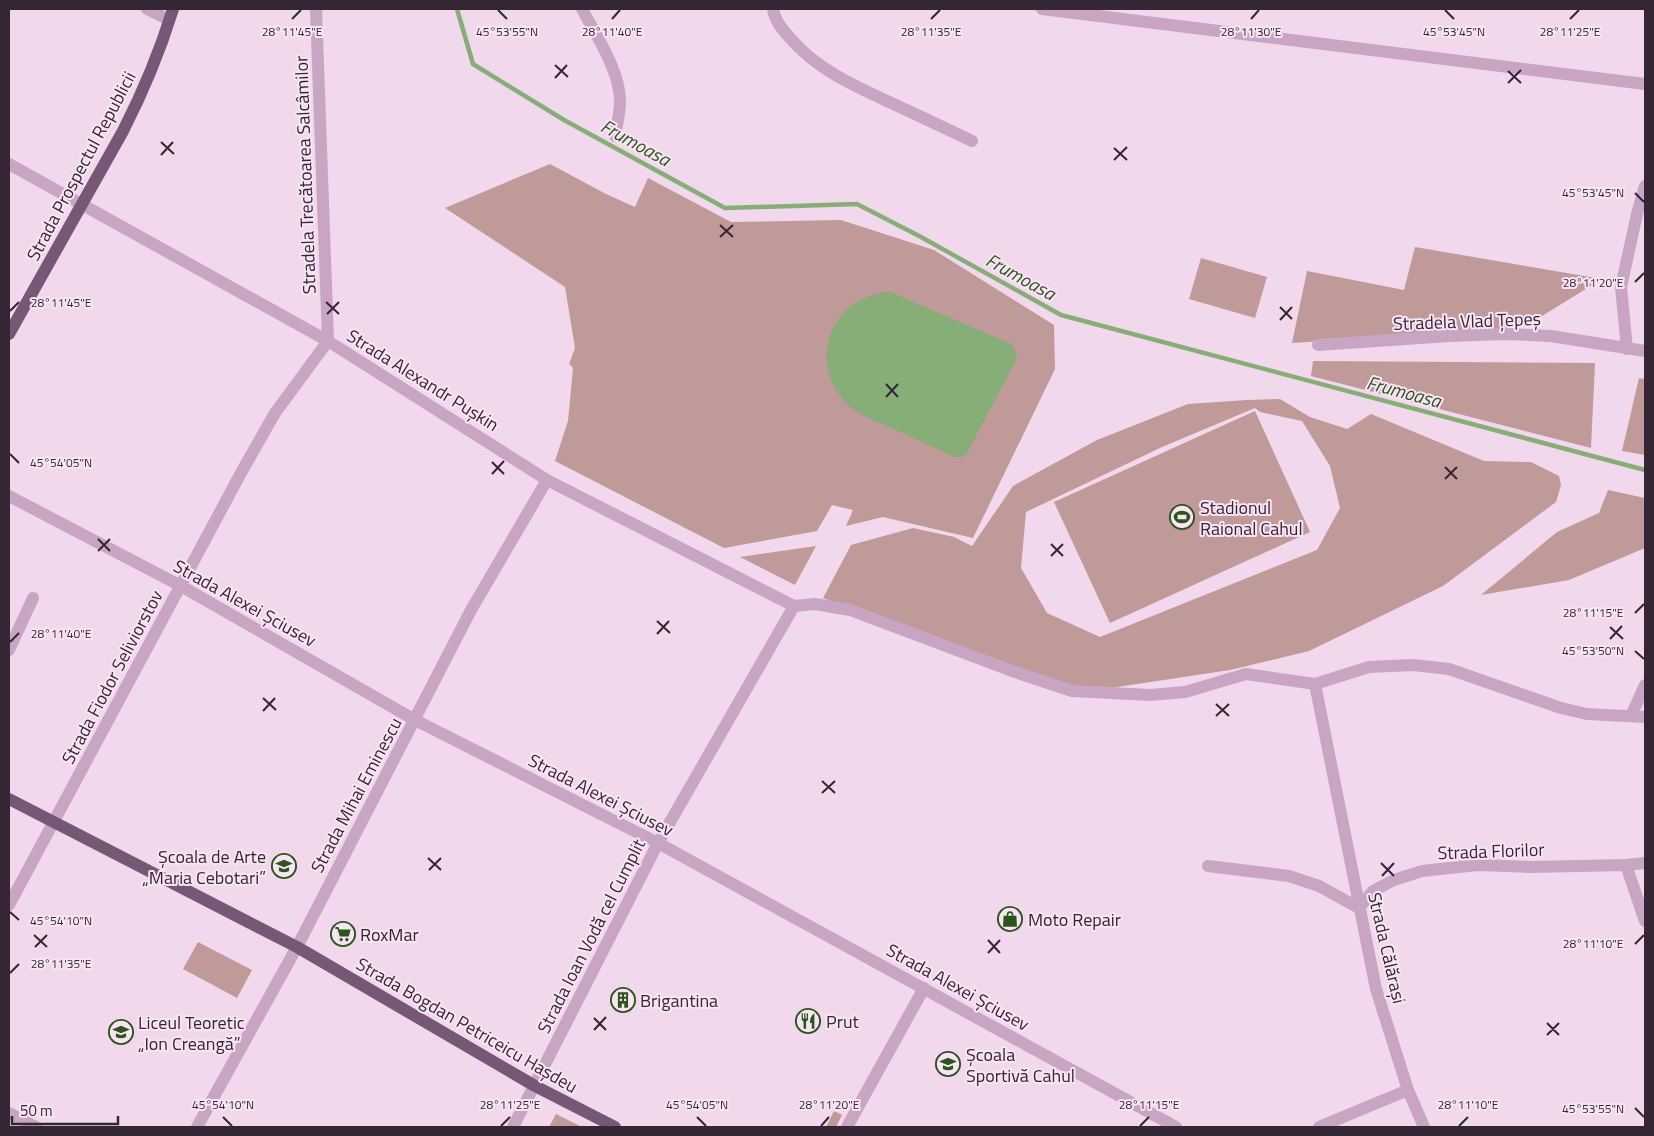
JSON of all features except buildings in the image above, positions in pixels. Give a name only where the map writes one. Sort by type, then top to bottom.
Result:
[{"type":"main road","name":"Strada Prospectul Republicii","points":[[9,334],[140,98],[171,14]]},
{"type":"main road","name":"Strada Bogdan Petriceicu Hașdeu","points":[[9,799],[297,947],[535,1086],[615,1127]]},
{"type":"street","points":[[146,9],[171,14]]},
{"type":"street","name":"Stradela Trecătoarea Salcâmilor","points":[[316,9],[328,341]]},
{"type":"street","points":[[582,9],[604,51],[617,82],[620,100],[615,136]]},
{"type":"street","points":[[774,9],[774,18],[783,30],[798,48],[820,67],[847,82],[972,141]]},
{"type":"street","points":[[1042,9],[1645,84]]},
{"type":"street","name":"Strada Alexandr Pușkin","points":[[9,164],[328,341],[547,480],[794,606]]},
{"type":"street","points":[[1627,349],[1621,287],[1645,186]]},
{"type":"street","name":"Stradela Vlad Țepeş","points":[[1318,345],[1507,334],[1551,336],[1645,351]]},
{"type":"street","name":"Strada Fiodor Seliviorstov","points":[[9,905],[242,471],[275,413],[328,341]]},
{"type":"street","name":"Strada Mihai Eminescu","points":[[197,1127],[297,947],[471,610],[547,480]]},
{"type":"street","name":"Strada Alexei Șciusev","points":[[9,496],[181,586],[415,720],[658,843],[1176,1127]]},
{"type":"street","points":[[9,650],[33,598]]},
{"type":"street","points":[[794,606],[815,604],[850,610],[1012,672],[1072,692],[1150,695],[1185,692],[1246,674],[1315,684],[1369,667],[1413,665],[1448,669],[1561,708],[1587,714],[1645,718]]},
{"type":"street","name":"Strada Ioan Vodă cel Cumplit","points":[[513,1127],[658,843],[794,606]]},
{"type":"street","name":"Strada Călărași","points":[[1315,684],[1376,989],[1408,1090],[1424,1127]]},
{"type":"street","points":[[1631,716],[1645,685]]},
{"type":"street","name":"Strada Florilor","points":[[1360,908],[1373,891],[1394,880],[1422,871],[1478,865],[1530,868],[1645,863]]},
{"type":"street","points":[[1626,865],[1645,922]]},
{"type":"street","points":[[1208,866],[1289,876],[1319,886],[1360,908]]},
{"type":"street","points":[[847,1127],[924,988]]},
{"type":"street","points":[[1319,1127],[1408,1090]]},
{"type":"street","points":[[9,1112],[36,1127]]},
{"type":"shaded area","points":[[550,164],[635,207],[648,178],[731,222],[841,220],[934,250],[1054,325],[1055,369],[973,538],[883,517],[846,526],[853,510],[832,505],[817,531],[724,548],[555,461],[568,421],[573,368],[569,364],[575,348],[565,287],[445,208]]},
{"type":"shaded area","points":[[1415,247],[1602,279],[1542,316],[1508,329],[1292,343],[1307,271],[1404,290]]},
{"type":"shaded area","points":[[1201,258],[1267,277],[1255,318],[1189,299]]},
{"type":"shaded area","points":[[883,292],[890,292],[1009,343],[1016,353],[1017,358],[967,453],[963,457],[954,457],[859,413],[842,398],[830,378],[827,367],[828,344],[835,325],[845,311],[859,301]]},
{"type":"shaded area","points":[[1313,361],[1595,363],[1591,448],[1311,376]]},
{"type":"shaded area","points":[[1639,378],[1645,379],[1645,455],[1622,451]]},
{"type":"shaded area","points":[[1280,399],[1310,417],[1347,429],[1371,414],[1484,461],[1531,462],[1559,476],[1561,485],[1556,502],[1443,586],[1309,651],[1230,670],[1104,689],[1052,686],[953,646],[823,598],[851,545],[913,528],[954,537],[972,546],[1013,486],[1097,440],[1188,404]],"holes":[[[1255,408],[1260,412],[1302,421],[1330,466],[1340,508],[1317,550],[1100,637],[1047,613],[1021,568],[1026,512],[1162,447]]]},
{"type":"shaded area","name":"Stadionul Raional Cahul","points":[[1255,411],[1310,532],[1110,623],[1054,502]]},
{"type":"shaded area","points":[[1608,490],[1645,498],[1645,548],[1569,580],[1481,595],[1557,532],[1599,513]]},
{"type":"shaded area","points":[[816,546],[795,585],[740,557]]},
{"type":"shaded area","points":[[198,942],[252,970],[237,998],[183,969]]},
{"type":"shaded area","points":[[834,1111],[842,1115],[836,1127],[826,1127]]},
{"type":"shaded area","points":[[556,1114],[582,1127],[549,1127]]},
{"type":"waterway","name":"Frumoasa","points":[[457,9],[473,64],[564,120],[725,208],[857,204],[921,237],[1061,315],[1645,470]]},
{"type":"place","name":"Stadionul Raional Cahul","points":[[1182,517]]},
{"type":"place","name":"Școala de Arte „Maria Cebotari”","points":[[284,866]]},
{"type":"place","name":"Moto Repair","points":[[1010,919]]},
{"type":"place","name":"RoxMar","points":[[343,934]]},
{"type":"place","name":"Brigantina","points":[[623,1000]]},
{"type":"place","name":"Prut","points":[[808,1021]]},
{"type":"place","name":"Liceul Teoretic „Ion Creangă”","points":[[121,1032]]},
{"type":"place","name":"Școala Sportivă Cahul","points":[[948,1064]]}]
